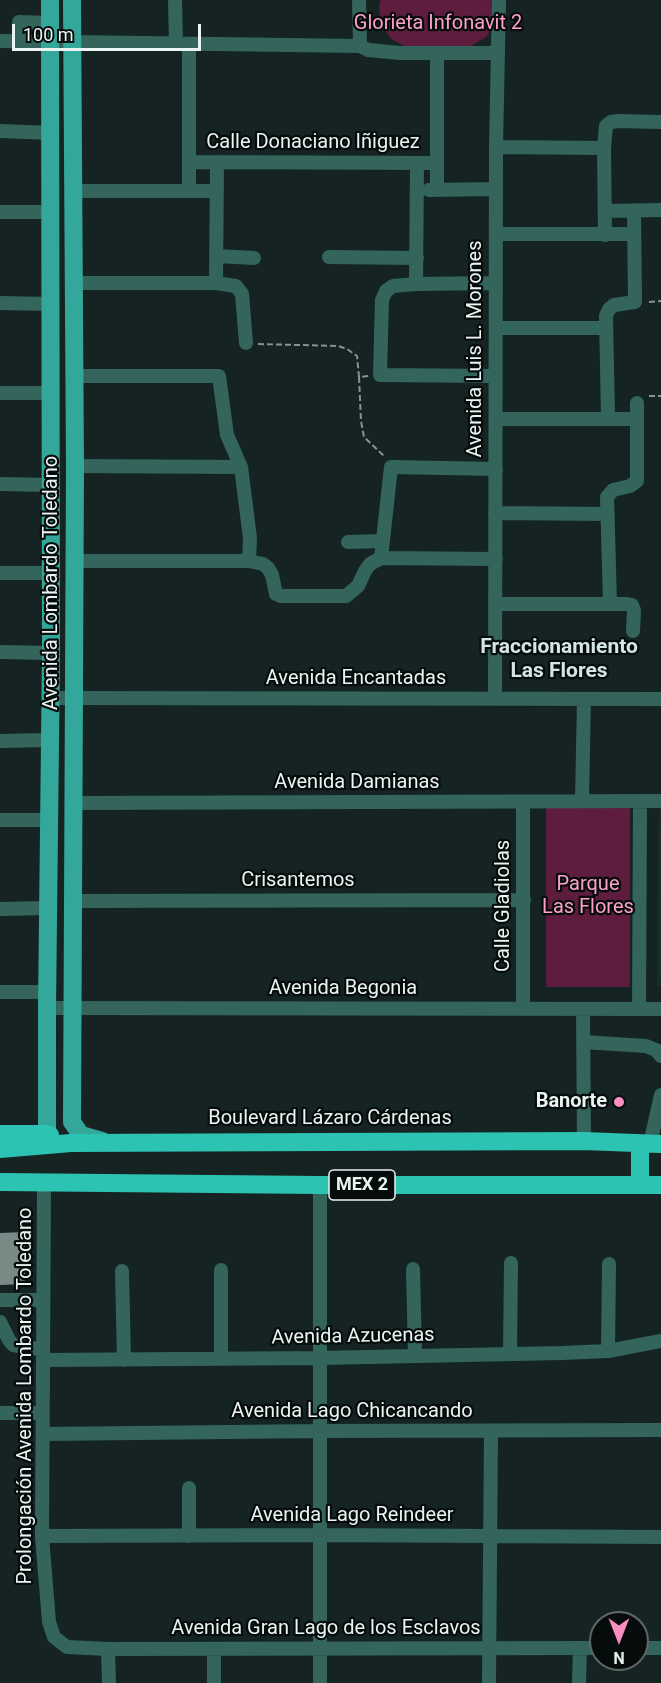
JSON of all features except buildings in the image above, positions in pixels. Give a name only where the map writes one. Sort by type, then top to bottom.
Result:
[{"type":"highway","points":[[0,1134],[47,1134],[71,1143]]},
{"type":"highway","name":"Boulevard Lázaro Cárdenas","points":[[0,1149],[71,1143],[584,1140],[650,1144]]},
{"type":"highway","points":[[640,1185],[650,1144]]},
{"type":"highway","name":"MEX 2","points":[[0,1182],[661,1185]]},
{"type":"highway","points":[[0,1190],[44,1189],[85,1183]]},
{"type":"main road","name":"Avenida Lombardo Toledano","points":[[47,1134],[51,698],[50,0]]},
{"type":"main road","name":"Avenida Lombardo Toledano","points":[[72,0],[75,466],[72,1122],[81,1135],[108,1143]]},
{"type":"main road","points":[[51,344],[74,344]]},
{"type":"street","points":[[175,0],[182,44],[189,191]]},
{"type":"street","points":[[359,0],[360,46]]},
{"type":"street","points":[[360,27],[370,0]]},
{"type":"street","name":"Avenida Luis L. Morones","points":[[495,698],[496,147],[499,0]]},
{"type":"street","points":[[19,42],[19,22],[50,23]]},
{"type":"street","points":[[0,41],[360,46],[368,50],[390,52],[498,53]]},
{"type":"street","points":[[437,54],[437,190]]},
{"type":"street","points":[[605,235],[605,128],[611,122],[661,122]]},
{"type":"street","points":[[0,131],[51,133]]},
{"type":"street","points":[[496,147],[604,148]]},
{"type":"street","name":"Calle Donaciano Iñiguez","points":[[189,162],[437,162]]},
{"type":"street","points":[[216,284],[217,162]]},
{"type":"street","points":[[416,284],[417,163]]},
{"type":"street","points":[[418,190],[496,189]]},
{"type":"street","points":[[73,191],[217,191]]},
{"type":"street","points":[[605,211],[661,210]]},
{"type":"street","points":[[608,418],[606,316],[609,309],[619,303],[635,302],[634,211]]},
{"type":"street","points":[[0,212],[51,212]]},
{"type":"street","points":[[496,234],[634,234]]},
{"type":"street","points":[[216,256],[254,258]]},
{"type":"street","points":[[329,257],[417,258]]},
{"type":"street","points":[[496,283],[416,284],[393,286],[386,291],[382,300],[380,375],[496,376]]},
{"type":"street","points":[[74,284],[236,286],[242,294],[246,344]]},
{"type":"street","points":[[0,303],[50,304]]},
{"type":"street","points":[[496,328],[606,328]]},
{"type":"street","points":[[74,376],[219,376],[227,435],[241,467],[250,538],[249,561]]},
{"type":"street","points":[[0,393],[50,393]]},
{"type":"street","points":[[610,603],[607,497],[613,490],[634,484],[638,475],[637,403]]},
{"type":"street","points":[[496,419],[636,419]]},
{"type":"street","points":[[75,466],[241,467]]},
{"type":"street","points":[[381,558],[391,466],[496,470]]},
{"type":"street","points":[[0,484],[50,485]]},
{"type":"street","points":[[495,513],[608,513]]},
{"type":"street","points":[[348,542],[382,541]]},
{"type":"street","points":[[74,561],[249,561],[263,564],[268,568],[276,594],[281,596],[346,596],[358,586],[370,564],[381,558],[496,559]]},
{"type":"street","points":[[0,573],[51,573]]},
{"type":"street","points":[[495,604],[610,603],[632,605],[633,631]]},
{"type":"street","points":[[0,652],[51,653]]},
{"type":"street","name":"Avenida Encantadas","points":[[51,698],[661,699]]},
{"type":"street","points":[[582,801],[584,699]]},
{"type":"street","points":[[0,741],[50,740]]},
{"type":"street","name":"Avenida Damianas","points":[[74,803],[661,801]]},
{"type":"street","name":"Calle Gladiolas","points":[[523,802],[524,1009]]},
{"type":"street","points":[[639,1009],[640,802]]},
{"type":"street","points":[[0,820],[49,820]]},
{"type":"street","name":"Crisantemos","points":[[73,901],[524,900]]},
{"type":"street","points":[[0,909],[48,908]]},
{"type":"street","name":"Avenida Begonia","points":[[0,992],[73,1007],[661,1009]]},
{"type":"street","points":[[583,1009],[584,1140]]},
{"type":"street","points":[[583,1042],[646,1046],[656,1050],[661,1056]]},
{"type":"street","points":[[650,1144],[661,1095]]},
{"type":"street","points":[[320,1185],[320,1683]]},
{"type":"street","name":"Prolongación Avenida Lombardo Toledano","points":[[44,1189],[42,1536],[48,1614],[54,1637]]},
{"type":"street","points":[[510,1354],[511,1263]]},
{"type":"street","points":[[608,1351],[609,1264]]},
{"type":"street","points":[[413,1269],[415,1356]]},
{"type":"street","points":[[221,1270],[221,1358]]},
{"type":"street","points":[[122,1271],[124,1360]]},
{"type":"street","points":[[0,1300],[43,1300]]},
{"type":"street","name":"Avenida Azucenas","points":[[0,1322],[13,1345],[44,1354],[124,1360],[608,1351],[661,1341]]},
{"type":"street","points":[[0,1413],[43,1413]]},
{"type":"street","name":"Avenida Lago Chicancando","points":[[43,1434],[661,1430]]},
{"type":"street","points":[[489,1683],[491,1431]]},
{"type":"street","points":[[189,1488],[189,1536]]},
{"type":"street","name":"Avenida Lago Reindeer","points":[[42,1536],[661,1537]]},
{"type":"street","name":"Avenida Gran Lago de los Esclavos","points":[[54,1637],[67,1647],[108,1649],[589,1648]]},
{"type":"street","points":[[579,1683],[580,1648]]},
{"type":"street","points":[[108,1649],[109,1683]]},
{"type":"street","points":[[214,1649],[214,1683]]},
{"type":"path","points":[[246,344],[338,346],[357,356],[364,437],[391,466]]},
{"type":"path","points":[[359,377],[380,375]]},
{"type":"shaded area","points":[[659,807],[661,807],[661,986],[657,986]]},
{"type":"green space","name":"Glorieta Infonavit 2","points":[[381,0],[493,0],[494,25],[486,37],[471,46],[458,49],[404,46],[390,38],[381,24],[379,6]]},
{"type":"green space","name":"Parque Las Flores","points":[[546,806],[630,806],[630,987],[546,987]]},
{"type":"place","name":"Banorte","points":[[619,1102]]},
{"type":"district","name":"Fraccionamiento Las Flores","points":[[559,660]]}]
